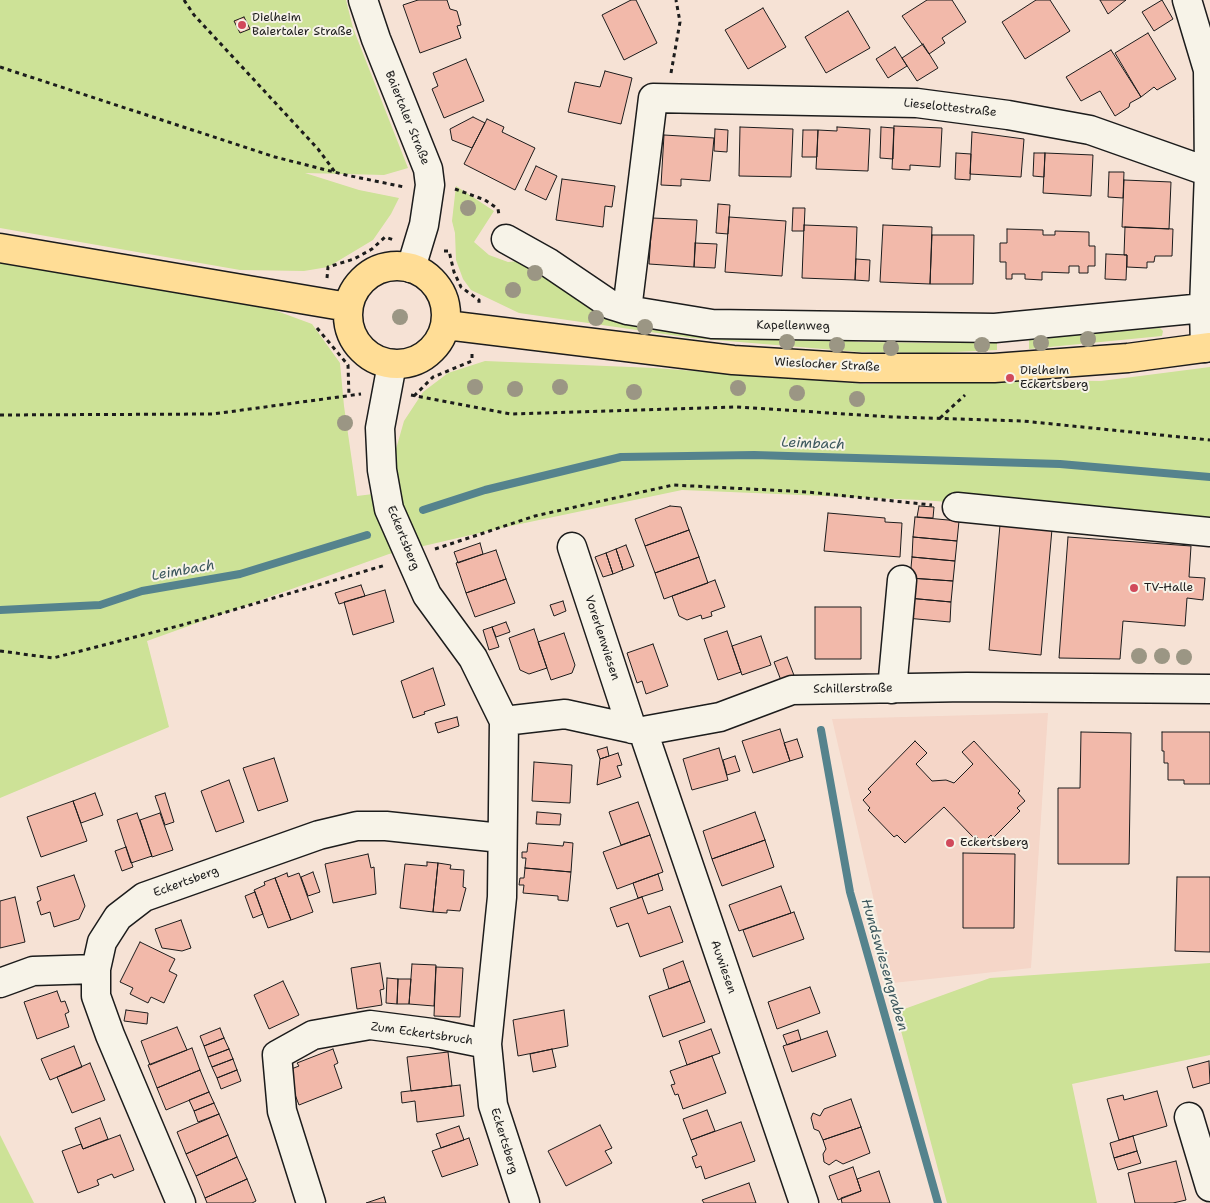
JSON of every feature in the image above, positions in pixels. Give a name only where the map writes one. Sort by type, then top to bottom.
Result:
[{"type":"main road","points":[[0,248],[336,305],[354,291],[364,278],[378,269],[394,266],[414,257],[424,274],[435,284],[443,296],[446,310],[446,325],[441,339],[432,350],[389,377],[377,360],[363,351],[336,305]]},
{"type":"main road","name":"Wieslocher Straße","points":[[446,325],[733,360],[861,368],[994,368],[1128,358],[1208,347]]},
{"type":"street","name":"Baiertaler Straße","points":[[363,0],[376,40],[428,169],[430,185],[424,225],[414,257]]},
{"type":"street","points":[[1186,0],[1208,70],[1209,172],[1204,308],[1208,347]]},
{"type":"street","name":"Lieselottestraße","points":[[627,310],[653,98],[917,103],[1008,115],[1090,130],[1209,172]]},
{"type":"street","name":"Kapellenweg","points":[[506,239],[549,262],[611,305],[627,310],[712,324],[995,328],[1204,308]]},
{"type":"street","name":"Eckertsberg","points":[[389,377],[380,428],[382,470],[389,509],[409,558],[427,595],[473,658],[504,721],[501,838],[502,897],[486,1044],[493,1105],[525,1203]]},
{"type":"street","points":[[956,507],[1210,532]]},
{"type":"street","name":"Vorerlenwiesen","points":[[572,546],[637,730]]},
{"type":"street","points":[[892,689],[902,580]]},
{"type":"street","name":"Schillerstraße","points":[[504,721],[565,714],[637,730],[720,717],[792,690],[1210,689]]},
{"type":"street","name":"Auwiesen","points":[[637,730],[804,1203]]},
{"type":"street","name":"Eckertsberg","points":[[180,1203],[96,996],[96,969],[102,942],[118,917],[144,897],[319,835],[357,826],[386,826],[501,838]]},
{"type":"street","points":[[0,983],[33,971],[96,969]]},
{"type":"street","name":"Zum Eckertsbruch","points":[[311,1203],[282,1111],[277,1055],[313,1035],[370,1025],[432,1033],[486,1044]]},
{"type":"street","points":[[1189,1117],[1210,1187]]},
{"type":"path","points":[[184,0],[194,15],[318,149],[336,173]]},
{"type":"path","points":[[671,76],[680,22],[676,0]]},
{"type":"path","points":[[0,67],[226,142],[336,173],[406,187],[430,185],[452,188],[485,200],[498,209],[506,239]]},
{"type":"path","points":[[349,396],[348,365],[317,330],[336,305],[328,266],[354,259],[372,249],[385,237],[414,257],[449,251],[454,272],[461,286],[479,300],[472,361],[433,377],[414,396]]},
{"type":"path","points":[[0,415],[213,414],[349,396],[389,377],[414,396],[511,414],[737,407],[893,417],[1023,421],[1210,440]]},
{"type":"path","points":[[0,651],[53,658],[182,625],[409,558],[535,516],[673,485],[808,492],[956,507]]},
{"type":"shaded area","name":"Eckertsberg","points":[[1048,713],[1031,968],[893,983],[832,719]]},
{"type":"green space","points":[[0,0],[346,0],[353,28],[408,168],[384,175],[305,173],[359,190],[399,198],[391,214],[373,240],[328,267],[304,271],[240,270],[0,228]]},
{"type":"green space","points":[[456,186],[494,211],[474,242],[489,255],[508,262],[531,260],[693,328],[860,342],[932,343],[997,340],[997,350],[933,353],[859,352],[692,338],[519,313],[471,290],[463,279],[456,260],[455,233],[452,221]]},
{"type":"green space","points":[[0,260],[258,304],[312,324],[340,363],[357,496],[373,494],[396,449],[404,421],[423,392],[448,373],[485,361],[655,368],[865,384],[994,380],[1101,381],[1210,367],[1210,521],[921,500],[682,490],[501,528],[389,554],[147,641],[169,727],[0,798]]},
{"type":"green space","points":[[1160,328],[1163,331],[1162,336],[1029,349],[1029,339]]},
{"type":"green space","points":[[1210,963],[1210,1055],[1072,1084],[1097,1203],[947,1203],[896,1012],[990,978]]},
{"type":"green space","points":[[0,1135],[34,1203],[0,1203]]},
{"type":"building","points":[[418,0],[447,0],[450,9],[457,11],[461,25],[457,26],[461,38],[420,53],[403,5]]},
{"type":"building","points":[[631,0],[636,0],[657,43],[624,60],[602,15]]},
{"type":"building","points":[[927,0],[952,0],[966,22],[942,38],[945,43],[929,54],[902,16]]},
{"type":"building","points":[[1036,0],[1050,0],[1070,31],[1025,59],[1002,22]]},
{"type":"building","points":[[1100,0],[1126,0],[1108,14]]},
{"type":"building","points":[[1162,0],[1173,19],[1154,31],[1142,12]]},
{"type":"building","points":[[763,8],[786,47],[748,69],[725,30]]},
{"type":"building","points":[[848,11],[870,48],[826,73],[805,37]]},
{"type":"building","name":"Dielheim Baiertaler Straße","points":[[244,17],[250,29],[240,33],[234,21]]},
{"type":"building","points":[[1148,33],[1176,79],[1157,90],[1154,87],[1141,97],[1115,53]]},
{"type":"building","points":[[923,44],[938,68],[917,81],[902,58]]},
{"type":"building","points":[[895,47],[907,66],[888,78],[876,59]]},
{"type":"building","points":[[1111,50],[1141,97],[1130,103],[1129,107],[1115,116],[1100,91],[1081,101],[1066,77]]},
{"type":"building","points":[[466,59],[484,101],[444,118],[432,89],[438,86],[433,73]]},
{"type":"building","points":[[605,71],[632,78],[621,124],[568,112],[575,82],[600,87]]},
{"type":"building","points":[[473,117],[485,123],[472,148],[452,140],[450,129]]},
{"type":"building","points":[[487,119],[504,127],[502,132],[535,148],[515,190],[464,164]]},
{"type":"building","points":[[894,126],[942,128],[940,167],[910,165],[910,170],[892,169]]},
{"type":"building","points":[[740,127],[793,129],[791,177],[739,176]]},
{"type":"building","points":[[837,127],[870,129],[868,171],[816,169],[818,130],[837,131]]},
{"type":"building","points":[[881,127],[894,128],[893,159],[880,158]]},
{"type":"building","points":[[715,129],[728,130],[727,152],[714,151]]},
{"type":"building","points":[[803,130],[818,130],[817,157],[802,157]]},
{"type":"building","points":[[972,132],[1024,139],[1021,177],[970,174]]},
{"type":"building","points":[[664,135],[714,138],[710,181],[681,179],[681,186],[661,185]]},
{"type":"building","points":[[956,153],[971,154],[970,180],[955,179]]},
{"type":"building","points":[[1034,153],[1045,153],[1044,177],[1033,176]]},
{"type":"building","points":[[1045,153],[1093,155],[1091,196],[1043,193]]},
{"type":"building","points":[[536,166],[557,176],[546,200],[525,190]]},
{"type":"building","points":[[1109,172],[1124,172],[1123,198],[1108,197]]},
{"type":"building","points":[[562,179],[615,186],[612,207],[605,206],[603,227],[556,220]]},
{"type":"building","points":[[1124,180],[1171,182],[1169,229],[1122,227]]},
{"type":"building","points":[[718,204],[730,205],[728,234],[716,233]]},
{"type":"building","points":[[793,208],[805,208],[804,231],[792,231]]},
{"type":"building","points":[[729,217],[786,221],[782,276],[725,272]]},
{"type":"building","points":[[652,218],[697,220],[694,267],[649,264]]},
{"type":"building","points":[[804,225],[857,227],[855,280],[802,278]]},
{"type":"building","points":[[883,225],[932,227],[930,284],[880,282]]},
{"type":"building","points":[[1125,227],[1173,229],[1172,256],[1155,256],[1154,262],[1147,262],[1147,268],[1127,267],[1127,255],[1124,255]]},
{"type":"building","points":[[1007,229],[1043,230],[1043,235],[1055,235],[1055,231],[1089,232],[1089,246],[1095,246],[1095,266],[1088,266],[1088,273],[1079,273],[1079,266],[1069,266],[1069,273],[1042,272],[1042,280],[1025,279],[1025,274],[1012,274],[1012,279],[1006,279],[1006,262],[1000,262],[1000,243],[1007,243]]},
{"type":"building","points":[[932,235],[974,235],[973,284],[930,284]]},
{"type":"building","points":[[695,243],[717,244],[715,268],[694,267]]},
{"type":"building","points":[[1106,254],[1127,255],[1126,280],[1105,279]]},
{"type":"building","points":[[856,259],[870,260],[869,281],[855,280]]},
{"type":"building","points":[[670,506],[681,507],[689,530],[645,546],[635,519]]},
{"type":"building","points":[[919,506],[934,507],[933,518],[917,517]]},
{"type":"building","points":[[828,513],[885,518],[885,522],[902,523],[900,557],[824,551]]},
{"type":"building","points":[[915,517],[959,521],[957,541],[913,537]]},
{"type":"building","points":[[1000,525],[1052,529],[1041,655],[989,650]]},
{"type":"building","points":[[689,530],[699,557],[655,573],[645,546]]},
{"type":"building","points":[[913,537],[957,541],[955,561],[912,557]]},
{"type":"building","name":"TV-Halle","points":[[1068,537],[1191,546],[1189,577],[1205,578],[1203,600],[1187,598],[1185,626],[1123,621],[1120,659],[1059,658]]},
{"type":"building","points":[[480,543],[483,554],[458,563],[454,552]]},
{"type":"building","points":[[626,545],[634,566],[623,570],[616,549]]},
{"type":"building","points":[[616,549],[623,570],[613,574],[606,553]]},
{"type":"building","points":[[496,550],[506,579],[466,593],[456,563]]},
{"type":"building","points":[[606,553],[613,574],[603,577],[595,557]]},
{"type":"building","points":[[699,557],[708,583],[664,599],[655,573]]},
{"type":"building","points":[[912,557],[955,561],[953,581],[910,578]]},
{"type":"building","points":[[910,578],[953,581],[951,602],[908,598]]},
{"type":"building","points":[[506,579],[515,603],[475,617],[466,593]]},
{"type":"building","points":[[715,580],[725,607],[711,612],[712,616],[702,619],[701,615],[687,620],[679,616],[672,596]]},
{"type":"building","points":[[361,585],[365,596],[339,604],[335,593]]},
{"type":"building","points":[[385,590],[394,622],[353,635],[344,602]]},
{"type":"building","points":[[908,598],[951,602],[950,622],[906,618]]},
{"type":"building","points":[[563,601],[566,611],[554,616],[550,605]]},
{"type":"building","points":[[815,607],[861,607],[861,659],[815,659]]},
{"type":"building","points":[[506,622],[510,632],[496,637],[492,627]]},
{"type":"building","points":[[492,627],[499,647],[489,650],[483,630]]},
{"type":"building","points":[[534,629],[547,668],[529,674],[520,670],[509,638]]},
{"type":"building","points":[[727,631],[741,672],[718,680],[704,639]]},
{"type":"building","points":[[564,633],[575,665],[572,673],[551,680],[538,642]]},
{"type":"building","points":[[761,636],[771,665],[742,675],[732,646]]},
{"type":"building","points":[[653,644],[668,686],[646,694],[642,681],[637,683],[627,653]]},
{"type":"building","points":[[787,657],[795,678],[782,683],[774,662]]},
{"type":"building","points":[[433,668],[445,705],[413,718],[401,681]]},
{"type":"building","points":[[457,717],[459,726],[438,733],[435,723]]},
{"type":"building","points":[[780,729],[790,761],[753,773],[742,741]]},
{"type":"building","points":[[1081,732],[1131,733],[1129,864],[1058,864],[1058,788],[1080,788]]},
{"type":"building","points":[[1162,732],[1210,732],[1210,784],[1184,784],[1184,780],[1168,780],[1168,763],[1164,763],[1164,751],[1162,751]]},
{"type":"building","points":[[797,739],[803,757],[790,761],[784,743]]},
{"type":"building","points":[[915,741],[927,753],[916,764],[932,781],[946,780],[954,783],[973,764],[962,752],[974,741],[1020,791],[1018,793],[1025,801],[1017,808],[1020,811],[993,838],[991,835],[983,843],[975,835],[973,837],[944,807],[905,843],[897,835],[894,837],[868,810],[870,808],[863,800],[871,792],[868,789]]},
{"type":"building","points":[[607,747],[609,756],[600,759],[597,750]]},
{"type":"building","points":[[719,748],[728,780],[692,790],[683,759]]},
{"type":"building","points":[[618,753],[622,765],[617,766],[621,777],[597,785],[600,759]]},
{"type":"building","points":[[735,756],[740,771],[727,775],[723,760]]},
{"type":"building","points":[[274,758],[288,801],[258,811],[243,768]]},
{"type":"building","points":[[534,762],[572,765],[570,803],[532,801]]},
{"type":"building","points":[[229,780],[244,822],[216,832],[201,791]]},
{"type":"building","points":[[95,793],[103,815],[81,823],[73,801]]},
{"type":"building","points":[[165,793],[174,822],[165,825],[155,796]]},
{"type":"building","points":[[73,801],[87,841],[41,857],[27,817]]},
{"type":"building","points":[[638,802],[650,835],[621,845],[609,812]]},
{"type":"building","points":[[537,812],[561,814],[560,825],[536,824]]},
{"type":"building","points":[[755,812],[765,840],[712,859],[703,831]]},
{"type":"building","points":[[137,813],[152,856],[131,863],[117,820]]},
{"type":"building","points":[[160,813],[173,850],[152,857],[140,820]]},
{"type":"building","points":[[650,835],[663,872],[617,889],[603,852]]},
{"type":"building","points":[[765,840],[774,867],[722,886],[712,859]]},
{"type":"building","points":[[564,842],[573,843],[571,872],[525,868],[526,858],[522,858],[522,852],[527,852],[528,843],[563,846]]},
{"type":"building","points":[[126,847],[133,867],[122,871],[115,851]]},
{"type":"building","points":[[963,853],[1015,854],[1014,928],[963,928]]},
{"type":"building","points":[[368,854],[371,868],[374,867],[376,894],[333,903],[325,864]]},
{"type":"building","points":[[427,862],[438,863],[433,912],[400,908],[405,864],[427,866]]},
{"type":"building","points":[[438,863],[451,865],[450,869],[464,870],[463,887],[466,888],[460,911],[447,910],[447,913],[433,912]]},
{"type":"building","points":[[525,868],[571,872],[568,901],[558,900],[558,896],[523,893],[524,885],[519,885],[520,878],[524,878]]},
{"type":"building","points":[[313,872],[320,892],[308,896],[301,877]]},
{"type":"building","points":[[287,873],[288,877],[299,873],[313,912],[291,920],[275,878]]},
{"type":"building","points":[[658,874],[663,890],[638,898],[633,883]]},
{"type":"building","points":[[74,875],[85,906],[79,919],[54,927],[50,912],[41,915],[37,902],[41,900],[37,887]]},
{"type":"building","points":[[1177,877],[1210,877],[1210,952],[1175,951]]},
{"type":"building","points":[[275,878],[291,920],[268,928],[254,890],[265,885],[264,882]]},
{"type":"building","points":[[781,886],[791,913],[739,931],[729,905]]},
{"type":"building","points":[[255,892],[263,914],[253,918],[245,896]]},
{"type":"building","points":[[15,897],[25,942],[0,948],[0,901]]},
{"type":"building","points":[[642,897],[648,914],[670,906],[683,942],[640,957],[628,923],[617,927],[610,908]]},
{"type":"building","points":[[794,912],[804,939],[753,957],[743,930]]},
{"type":"building","points":[[181,920],[191,948],[182,951],[162,948],[155,929]]},
{"type":"building","points":[[140,942],[175,959],[169,971],[177,975],[164,1003],[151,997],[148,1003],[130,994],[133,988],[120,982]]},
{"type":"building","points":[[683,961],[690,981],[669,989],[663,969]]},
{"type":"building","points":[[380,963],[384,989],[380,990],[382,1005],[357,1009],[351,968]]},
{"type":"building","points":[[412,964],[436,965],[434,1006],[409,1004]]},
{"type":"building","points":[[436,967],[463,968],[460,1017],[434,1016]]},
{"type":"building","points":[[387,978],[398,979],[397,1004],[386,1003]]},
{"type":"building","points":[[398,979],[411,979],[409,1004],[397,1004]]},
{"type":"building","points":[[283,981],[299,1015],[269,1029],[254,995]]},
{"type":"building","points":[[690,981],[705,1022],[663,1037],[649,996]]},
{"type":"building","points":[[810,987],[820,1013],[777,1029],[768,1002]]},
{"type":"building","points":[[57,991],[61,1002],[65,1001],[69,1012],[65,1014],[69,1027],[37,1039],[24,1002]]},
{"type":"building","points":[[126,1010],[148,1013],[147,1024],[124,1021]]},
{"type":"building","points":[[564,1010],[568,1046],[518,1056],[513,1020]]},
{"type":"building","points":[[177,1027],[187,1050],[150,1065],[141,1041]]},
{"type":"building","points":[[220,1028],[224,1038],[204,1046],[200,1036]]},
{"type":"building","points":[[711,1029],[720,1053],[687,1065],[679,1041]]},
{"type":"building","points":[[798,1030],[801,1040],[787,1045],[783,1035]]},
{"type":"building","points":[[827,1031],[836,1056],[792,1072],[783,1046]]},
{"type":"building","points":[[224,1038],[229,1049],[208,1057],[204,1046]]},
{"type":"building","points":[[74,1046],[82,1067],[50,1080],[41,1059]]},
{"type":"building","points":[[192,1048],[200,1070],[157,1088],[148,1065]]},
{"type":"building","points":[[229,1049],[233,1059],[212,1067],[208,1057]]},
{"type":"building","points":[[333,1049],[338,1063],[334,1065],[342,1088],[299,1105],[286,1071],[299,1066],[297,1063]]},
{"type":"building","points":[[552,1049],[556,1067],[533,1072],[530,1054]]},
{"type":"building","points":[[448,1052],[452,1086],[411,1091],[407,1057]]},
{"type":"building","points":[[712,1056],[726,1093],[683,1109],[678,1094],[675,1095],[671,1085],[675,1084],[670,1071]]},
{"type":"building","points":[[233,1059],[237,1070],[217,1078],[212,1067]]},
{"type":"building","points":[[1209,1061],[1210,1083],[1193,1088],[1187,1067]]},
{"type":"building","points":[[90,1063],[105,1100],[72,1113],[57,1077]]},
{"type":"building","points":[[200,1070],[209,1092],[166,1110],[157,1088]]},
{"type":"building","points":[[237,1070],[241,1081],[221,1089],[217,1078]]},
{"type":"building","points":[[460,1085],[464,1116],[417,1122],[415,1101],[402,1103],[401,1092]]},
{"type":"building","points":[[1157,1091],[1167,1126],[1119,1140],[1107,1099],[1123,1095],[1124,1100]]},
{"type":"building","points":[[209,1092],[214,1103],[194,1111],[189,1100]]},
{"type":"building","points":[[851,1099],[861,1127],[823,1140],[819,1131],[814,1129],[811,1118],[813,1113],[820,1116],[824,1109]]},
{"type":"building","points":[[214,1103],[219,1114],[198,1122],[194,1111]]},
{"type":"building","points":[[707,1110],[715,1131],[691,1140],[683,1119]]},
{"type":"building","points":[[219,1114],[228,1135],[186,1154],[177,1132]]},
{"type":"building","points":[[100,1118],[108,1139],[83,1149],[75,1128]]},
{"type":"building","points":[[741,1122],[755,1161],[705,1179],[701,1166],[696,1168],[692,1157],[697,1155],[691,1140]]},
{"type":"building","points":[[600,1125],[612,1148],[605,1151],[612,1163],[566,1186],[548,1151]]},
{"type":"building","points":[[459,1126],[464,1140],[441,1148],[436,1134]]},
{"type":"building","points":[[861,1127],[870,1153],[843,1164],[836,1160],[829,1165],[824,1162],[823,1154],[826,1149],[823,1140]]},
{"type":"building","points":[[120,1135],[134,1170],[114,1178],[112,1174],[97,1180],[99,1185],[78,1193],[62,1151],[81,1144],[83,1149]]},
{"type":"building","points":[[228,1135],[237,1157],[196,1176],[186,1154]]},
{"type":"building","points":[[1133,1136],[1137,1151],[1114,1158],[1110,1143]]},
{"type":"building","points":[[469,1138],[478,1165],[442,1177],[432,1151]]},
{"type":"building","points":[[1137,1151],[1141,1163],[1118,1170],[1114,1158]]},
{"type":"building","points":[[237,1157],[247,1179],[205,1198],[196,1176]]},
{"type":"building","points":[[1176,1161],[1186,1200],[1173,1203],[1135,1203],[1128,1173]]},
{"type":"building","points":[[853,1167],[861,1191],[838,1200],[829,1176]]},
{"type":"building","points":[[879,1171],[890,1203],[842,1203],[841,1198],[861,1191],[857,1179]]},
{"type":"building","points":[[247,1179],[256,1201],[252,1203],[207,1203],[205,1198]]},
{"type":"building","points":[[749,1183],[756,1203],[704,1203],[702,1200]]},
{"type":"building","points":[[384,1197],[386,1203],[366,1203]]},
{"type":"waterway","name":"Leimbach","points":[[423,510],[485,490],[621,457],[754,455],[1060,464],[1210,477]]},
{"type":"waterway","name":"Leimbach","points":[[0,610],[100,605],[142,591],[240,574],[367,535]]},
{"type":"waterway","name":"Hundswiesengraben","points":[[821,730],[850,892],[938,1203]]},
{"type":"place","name":"Dielheim Baiertaler Straße","points":[[242,25]]},
{"type":"place","name":"Dielheim Eckertsberg","points":[[1010,378]]},
{"type":"place","name":"TV-Halle","points":[[1134,588]]},
{"type":"place","name":"Eckertsberg","points":[[950,843]]}]
